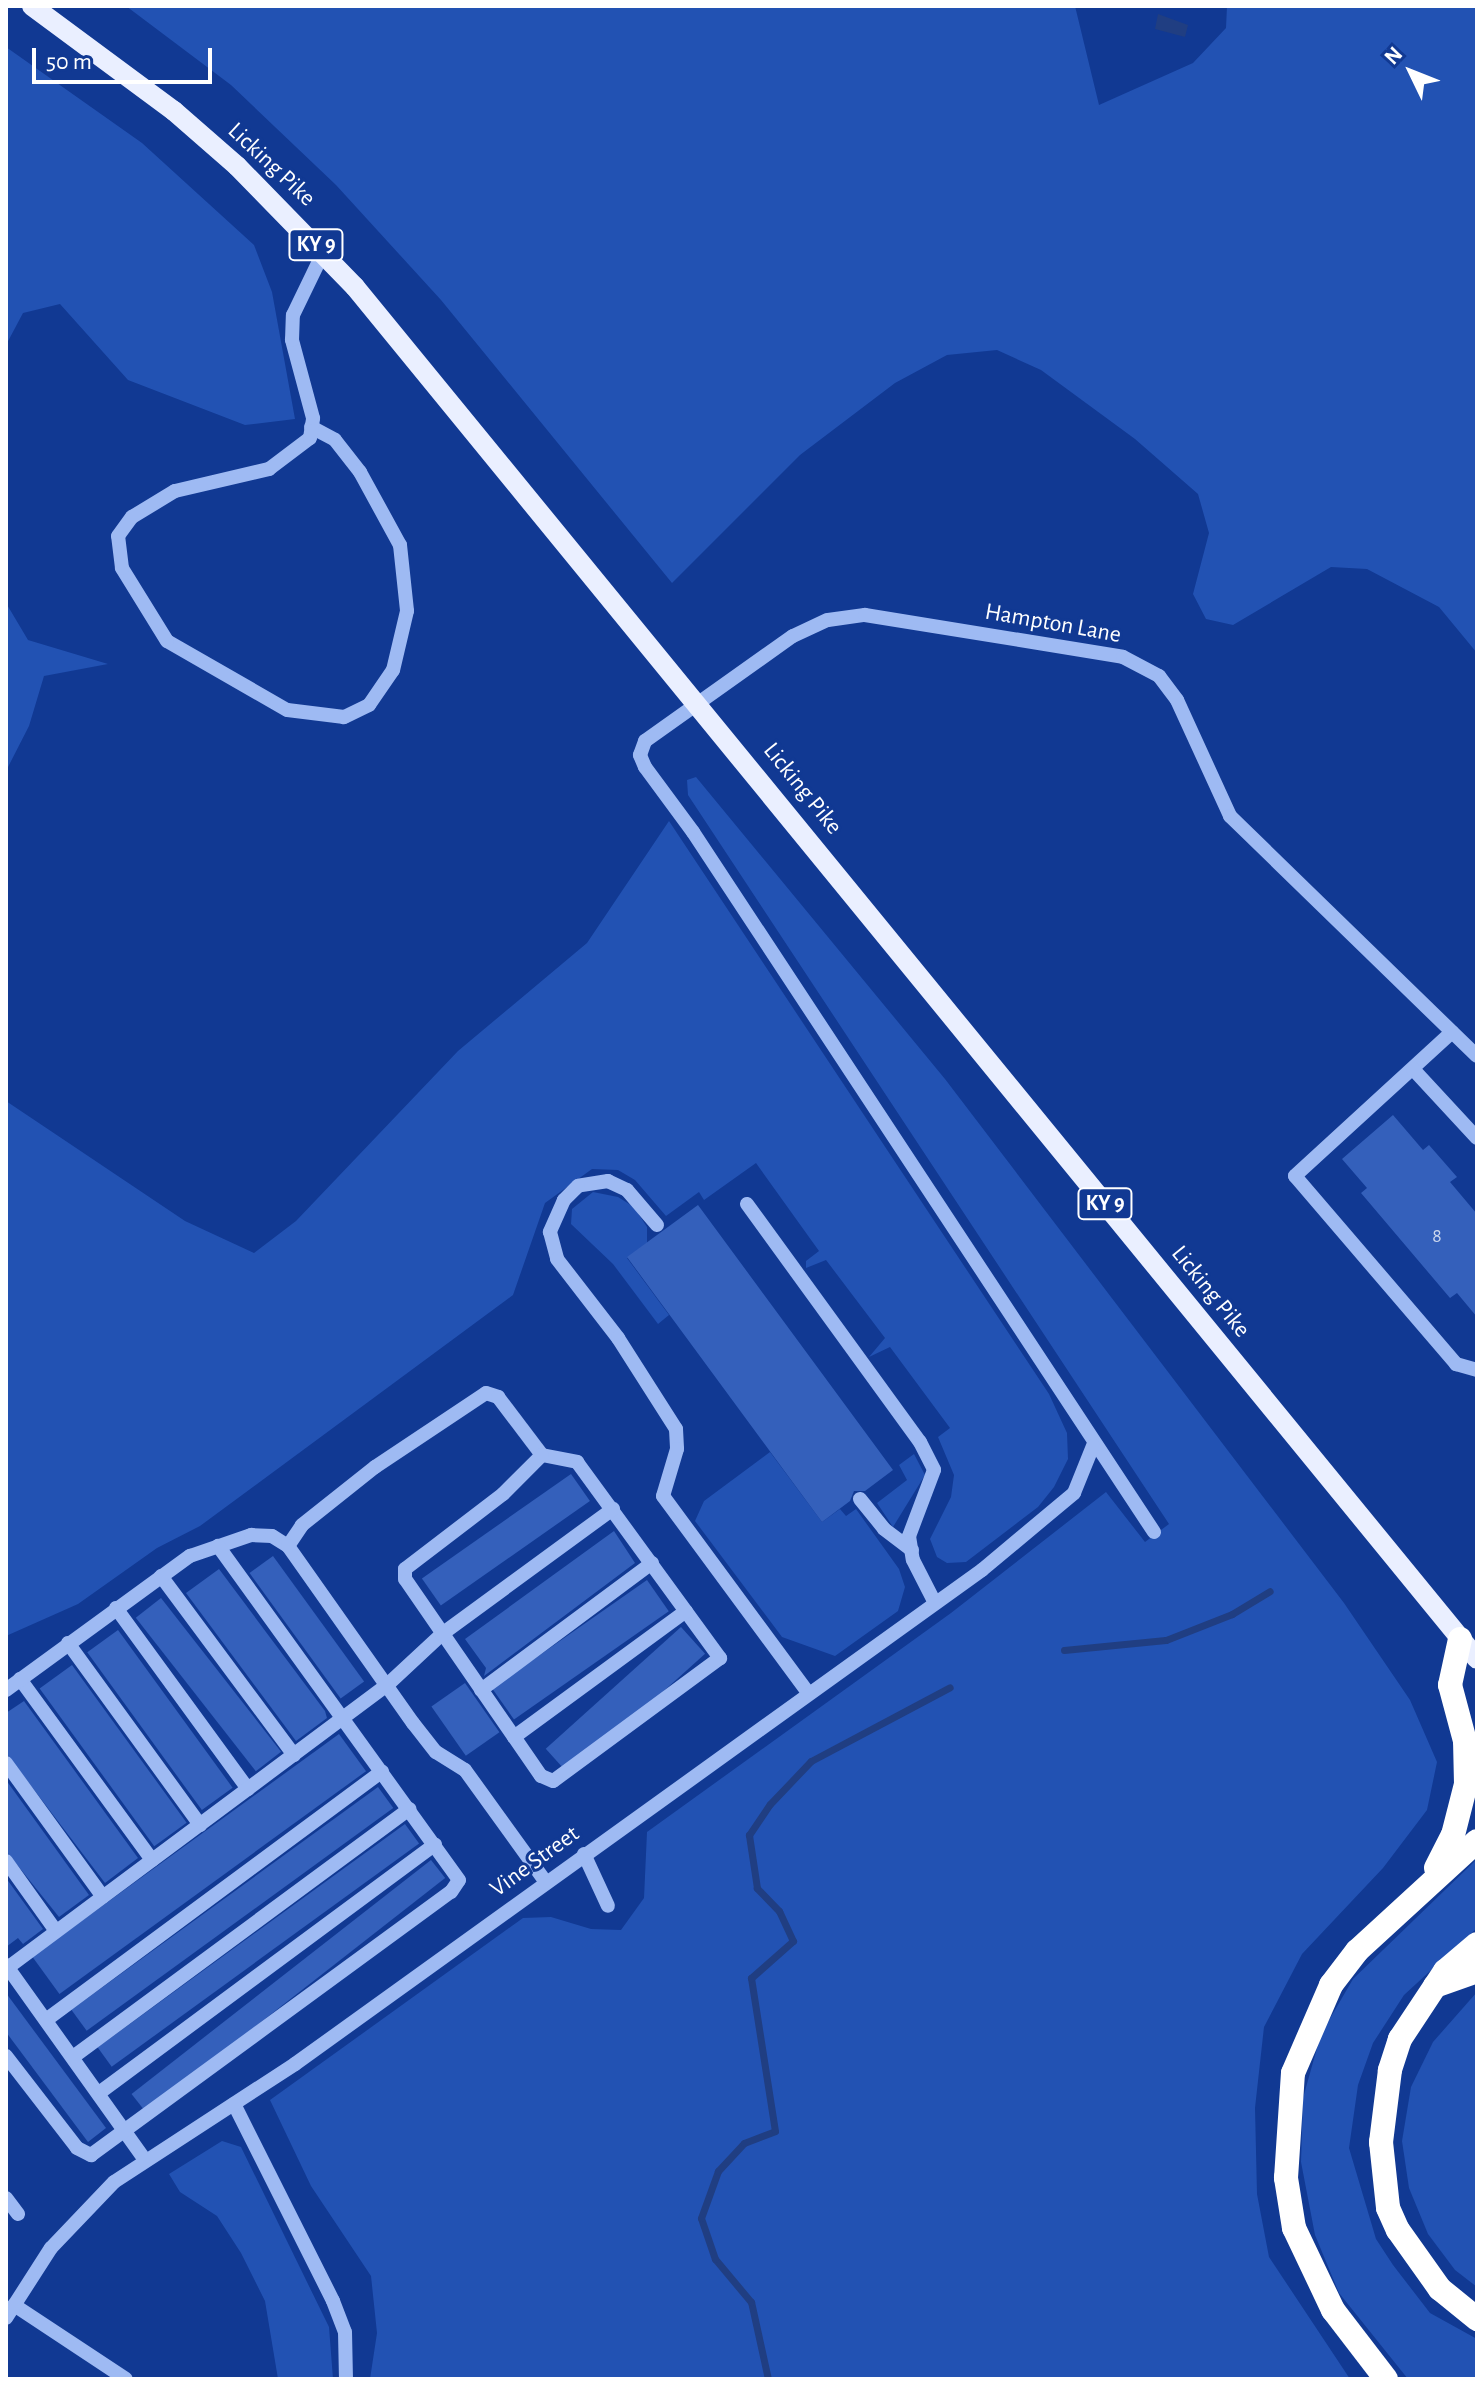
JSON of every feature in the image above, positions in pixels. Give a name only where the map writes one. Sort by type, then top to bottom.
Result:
[{"type":"highway","points":[[1424,1886],[1453,1835],[1466,1784],[1465,1741],[1450,1685],[1460,1639]]},
{"type":"highway","points":[[1386,2379],[1333,2310],[1310,2269],[1294,2228],[1286,2178],[1286,2126],[1293,2073],[1331,1985],[1379,1926],[1477,1841]]},
{"type":"highway","points":[[1477,1944],[1435,1986],[1400,2039],[1390,2070],[1381,2142],[1388,2208],[1416,2259],[1440,2289],[1477,2319]]},
{"type":"highway","points":[[1435,1986],[1477,1971]]},
{"type":"main road","name":"Licking Pike","points":[[32,6],[174,111],[323,253],[698,702],[1477,1659]]},
{"type":"street","points":[[311,427],[335,440],[360,472],[400,545],[406,598],[393,670],[369,705],[344,717],[287,710],[167,641],[122,568],[118,536],[132,517],[175,491],[269,469],[310,438],[311,427],[292,340],[293,315],[323,253]]},
{"type":"street","name":"Hampton Lane","points":[[1093,1446],[1047,1366],[645,767],[640,755],[645,741],[793,636],[828,620],[865,615],[1123,657],[1159,676],[1177,700],[1230,816],[1477,1056]]},
{"type":"street","points":[[1452,1032],[1295,1176],[1456,1364],[1477,1370]]},
{"type":"street","points":[[1413,1069],[1477,1138]]},
{"type":"street","points":[[657,1225],[627,1190],[608,1181],[578,1186],[564,1200],[550,1232],[557,1259],[618,1338],[676,1429],[677,1449],[663,1496],[808,1693]]},
{"type":"street","points":[[747,1204],[920,1442],[934,1470],[909,1536],[935,1603]]},
{"type":"street","points":[[288,1546],[302,1525],[375,1467],[486,1393],[498,1397],[542,1455],[577,1462],[720,1658],[553,1781],[541,1776],[405,1579],[405,1569],[503,1494],[542,1455]]},
{"type":"street","points":[[1093,1446],[1154,1532]]},
{"type":"street","name":"Vine Street","points":[[10,2312],[71,2223],[145,2160],[234,2104],[935,1603],[1055,1513],[1074,1493],[1093,1446]]},
{"type":"street","points":[[860,1499],[884,1529],[912,1550]]},
{"type":"street","points":[[145,2160],[7,1967],[385,1687],[442,1634],[613,1509]]},
{"type":"street","points":[[6,1690],[190,1556],[251,1535],[272,1536],[288,1546],[385,1687],[436,1752],[465,1770],[545,1881]]},
{"type":"street","points":[[6,2056],[83,2155],[125,2130],[451,1892],[459,1880],[218,1546]]},
{"type":"street","points":[[481,1690],[652,1563]]},
{"type":"street","points":[[161,1576],[294,1755]]},
{"type":"street","points":[[116,1608],[248,1789]]},
{"type":"street","points":[[514,1737],[686,1611]]},
{"type":"street","points":[[68,1643],[200,1825]]},
{"type":"street","points":[[20,1679],[152,1860]]},
{"type":"street","points":[[6,1763],[103,1897]]},
{"type":"street","points":[[46,2020],[382,1771]]},
{"type":"street","points":[[73,2057],[409,1809]]},
{"type":"street","points":[[99,2093],[435,1844]]},
{"type":"street","points":[[584,1854],[608,1906]]},
{"type":"street","points":[[6,1861],[56,1931]]},
{"type":"street","points":[[234,2104],[333,2301],[345,2332],[346,2379]]},
{"type":"street","points":[[6,2198],[18,2214]]},
{"type":"street","points":[[10,2312],[126,2379]]},
{"type":"shaded area","points":[[126,6],[1075,6],[1099,105],[1193,63],[1226,28],[1227,6],[1477,6],[1477,653],[1439,607],[1367,569],[1331,567],[1233,625],[1206,619],[1193,594],[1209,533],[1198,494],[1135,439],[1041,370],[997,350],[947,355],[895,383],[800,455],[672,583],[441,300],[336,185],[231,85]]},
{"type":"shaded area","points":[[1158,14],[1188,25],[1185,37],[1155,29]]},
{"type":"shaded area","points":[[6,47],[142,143],[254,245],[272,292],[295,419],[245,425],[128,380],[60,304],[23,313],[6,345]]},
{"type":"shaded area","points":[[6,603],[28,640],[108,664],[44,676],[29,726],[6,771]]},
{"type":"shaded area","points":[[696,777],[945,1079],[1344,1603],[1410,1700],[1437,1762],[1427,1810],[1383,1868],[1302,1954],[1264,2027],[1255,2108],[1257,2194],[1269,2257],[1350,2379],[370,2379],[377,2333],[371,2276],[311,2186],[270,2100],[523,1918],[551,1917],[591,1929],[621,1930],[644,1898],[647,1832],[951,1613],[1106,1492],[1145,1542],[1169,1524],[688,795],[687,780]]},
{"type":"shaded area","points":[[669,821],[1049,1394],[1067,1433],[1068,1459],[1054,1487],[1038,1507],[966,1562],[947,1563],[937,1557],[930,1539],[951,1497],[954,1475],[938,1437],[950,1428],[890,1347],[869,1357],[885,1338],[826,1260],[806,1268],[806,1261],[819,1251],[756,1163],[704,1200],[699,1192],[666,1216],[635,1180],[618,1170],[592,1169],[545,1203],[513,1295],[200,1526],[157,1548],[78,1604],[6,1636],[6,1101],[185,1221],[254,1253],[296,1221],[458,1051],[587,943]]},
{"type":"shaded area","points":[[593,1192],[618,1197],[634,1207],[647,1227],[647,1243],[627,1258],[669,1315],[658,1324],[613,1264],[571,1224],[572,1209]]},
{"type":"shaded area","points":[[770,1452],[822,1522],[840,1509],[846,1516],[856,1509],[899,1569],[905,1587],[898,1611],[835,1656],[782,1637],[695,1521],[704,1501]]},
{"type":"shaded area","points":[[914,1454],[925,1475],[893,1527],[877,1503],[907,1480],[899,1465]]},
{"type":"shaded area","points":[[1477,1859],[1477,1928],[1404,1995],[1373,2043],[1358,2085],[1349,2148],[1376,2239],[1393,2265],[1430,2313],[1477,2339],[1477,2379],[1408,2379],[1339,2293],[1315,2235],[1301,2162],[1303,2098],[1321,2034],[1353,1979]]},
{"type":"shaded area","points":[[1477,1992],[1477,2287],[1455,2270],[1428,2234],[1409,2188],[1402,2141],[1411,2087],[1433,2042]]},
{"type":"shaded area","points":[[222,2141],[241,2147],[329,2327],[333,2379],[278,2379],[265,2301],[241,2253],[217,2216],[180,2192],[169,2174]]},
{"type":"building","points":[[1393,1115],[1423,1150],[1429,1145],[1457,1177],[1450,1182],[1477,1214],[1477,1317],[1457,1293],[1450,1298],[1361,1193],[1367,1188],[1342,1159]]},
{"type":"building","points":[[698,1205],[893,1470],[865,1491],[854,1491],[850,1501],[822,1522],[627,1257]]},
{"type":"building","points":[[571,1474],[590,1501],[441,1605],[422,1578]]},
{"type":"building","points":[[614,1531],[635,1563],[484,1676],[486,1668],[465,1639]]},
{"type":"building","points":[[273,1556],[364,1681],[341,1698],[250,1573]]},
{"type":"building","points":[[219,1569],[325,1711],[327,1718],[296,1741],[186,1593]]},
{"type":"building","points":[[647,1580],[669,1611],[514,1720],[492,1688]]},
{"type":"building","points":[[161,1598],[281,1752],[256,1771],[136,1618]]},
{"type":"building","points":[[681,1627],[705,1654],[570,1776],[546,1749]]},
{"type":"building","points":[[118,1630],[233,1788],[202,1810],[87,1652]]},
{"type":"building","points":[[72,1665],[187,1823],[154,1846],[40,1689]]},
{"type":"building","points":[[465,1683],[499,1732],[466,1756],[431,1707]]},
{"type":"building","points":[[24,1701],[138,1858],[105,1883],[6,1753],[6,1713]]},
{"type":"building","points":[[339,1734],[366,1771],[59,1994],[32,1957]]},
{"type":"building","points":[[6,1780],[89,1895],[59,1917],[6,1851]]},
{"type":"building","points":[[378,1787],[393,1808],[87,2031],[71,2010]]},
{"type":"building","points":[[405,1824],[419,1843],[112,2067],[98,2047]]},
{"type":"building","points":[[431,1860],[445,1878],[146,2112],[132,2094]]},
{"type":"building","points":[[6,1878],[43,1929],[23,1944],[18,1938],[6,1947]]},
{"type":"building","points":[[6,1993],[106,2128],[88,2142],[6,2032]]},
{"type":"waterway","points":[[1064,1650],[1166,1640],[1232,1614],[1270,1591]]},
{"type":"waterway","points":[[768,2379],[751,2302],[715,2259],[701,2218],[718,2171],[744,2143],[775,2131],[751,1978],[793,1941],[779,1911],[757,1888],[749,1835],[770,1804],[811,1761],[950,1687]]}]
